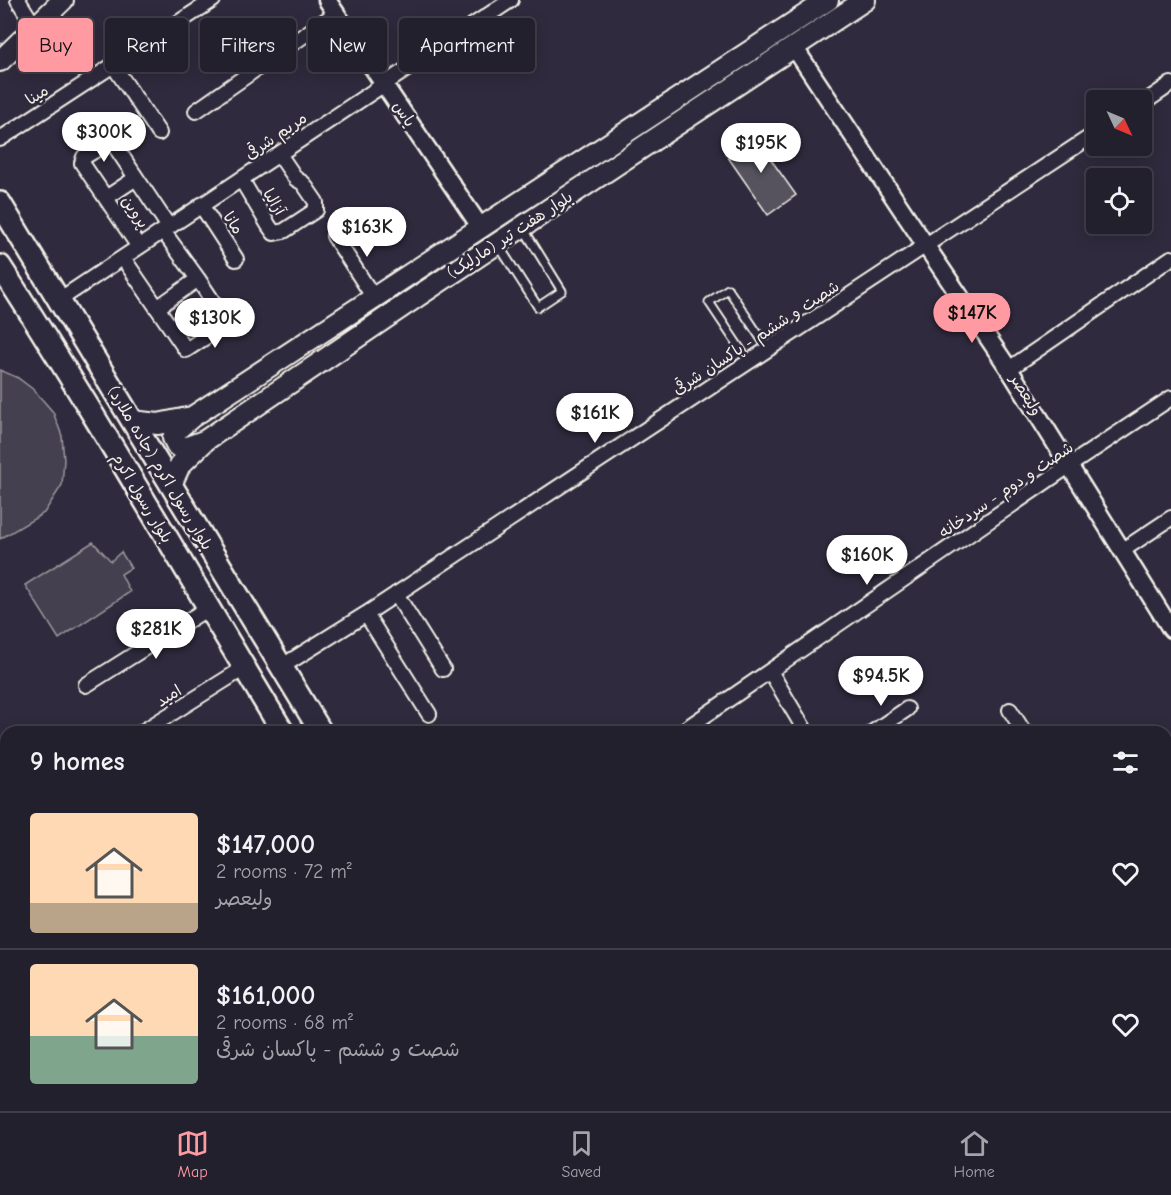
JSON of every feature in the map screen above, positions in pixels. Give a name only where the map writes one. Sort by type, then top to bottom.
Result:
[{"type":"main road","points":[[44,18],[63,0]]},
{"type":"main road","name":"بلوار هفت تیر (مارلیک)","points":[[132,421],[158,424],[192,417],[828,0]]},
{"type":"main road","name":"بلوار هفت تیر (مارلیک)","points":[[171,485],[180,465],[206,440],[418,296],[865,0]]},
{"type":"main road","points":[[0,61],[18,44]]},
{"type":"main road","name":"بلوار رسول اکرم (جاده ملارد)","points":[[0,204],[317,726]]},
{"type":"main road","name":"بلوار رسول اکرم","points":[[0,266],[58,356],[279,726]]},
{"type":"main road","points":[[192,417],[178,429],[173,438],[177,446],[185,448],[206,440]]},
{"type":"street","points":[[18,0],[29,18]]},
{"type":"street","name":"مینا","points":[[185,18],[213,0]]},
{"type":"street","name":"مریم شرقی","points":[[59,300],[512,0]]},
{"type":"street","points":[[196,111],[332,7]]},
{"type":"street","name":"یاس","points":[[332,7],[481,228]]},
{"type":"street","name":"ولیعصر","points":[[794,46],[1010,369],[1171,628]]},
{"type":"street","name":"مینا","points":[[0,139],[105,70]]},
{"type":"street","points":[[118,72],[159,133]]},
{"type":"street","points":[[1152,97],[1171,84]]},
{"type":"street","name":"شصت و ششم - پاکسان شرقی","points":[[281,667],[366,614],[1086,140]]},
{"type":"street","name":"پروین","points":[[139,247],[82,163],[84,157],[111,142],[227,323],[186,350],[157,308]]},
{"type":"street","name":"آزالیا","points":[[241,179],[268,226],[274,232],[284,231],[316,210],[316,202],[279,154]]},
{"type":"street","points":[[106,198],[136,178]]},
{"type":"street","name":"مانا","points":[[201,206],[236,259]]},
{"type":"street","points":[[334,236],[374,298]]},
{"type":"street","points":[[123,258],[157,308],[198,279]]},
{"type":"street","points":[[1010,369],[1171,258]]},
{"type":"street","name":"شصت و دوم - سردخانه","points":[[690,726],[1171,398]]},
{"type":"street","points":[[1123,550],[1171,518]]},
{"type":"street","points":[[396,594],[443,669]]},
{"type":"street","points":[[86,685],[208,608]]},
{"type":"street","points":[[366,614],[429,714]]},
{"type":"street","name":"امید","points":[[152,726],[244,668]]},
{"type":"street","points":[[770,671],[802,726]]},
{"type":"street","points":[[882,726],[907,709]]},
{"type":"street","points":[[1010,710],[1020,726]]},
{"type":"lane","points":[[497,244],[538,307],[562,291],[524,226]]},
{"type":"lane","points":[[749,362],[709,302],[728,290],[768,349]]},
{"type":"shaded area","points":[[0,370],[18,378],[34,390],[53,412],[62,436],[64,460],[62,485],[44,513],[0,539]]},
{"type":"shaded area","points":[[93,542],[111,561],[121,552],[131,568],[121,574],[130,592],[59,639],[25,585]]},
{"type":"building","points":[[753,134],[796,195],[768,215],[725,153]]}]
